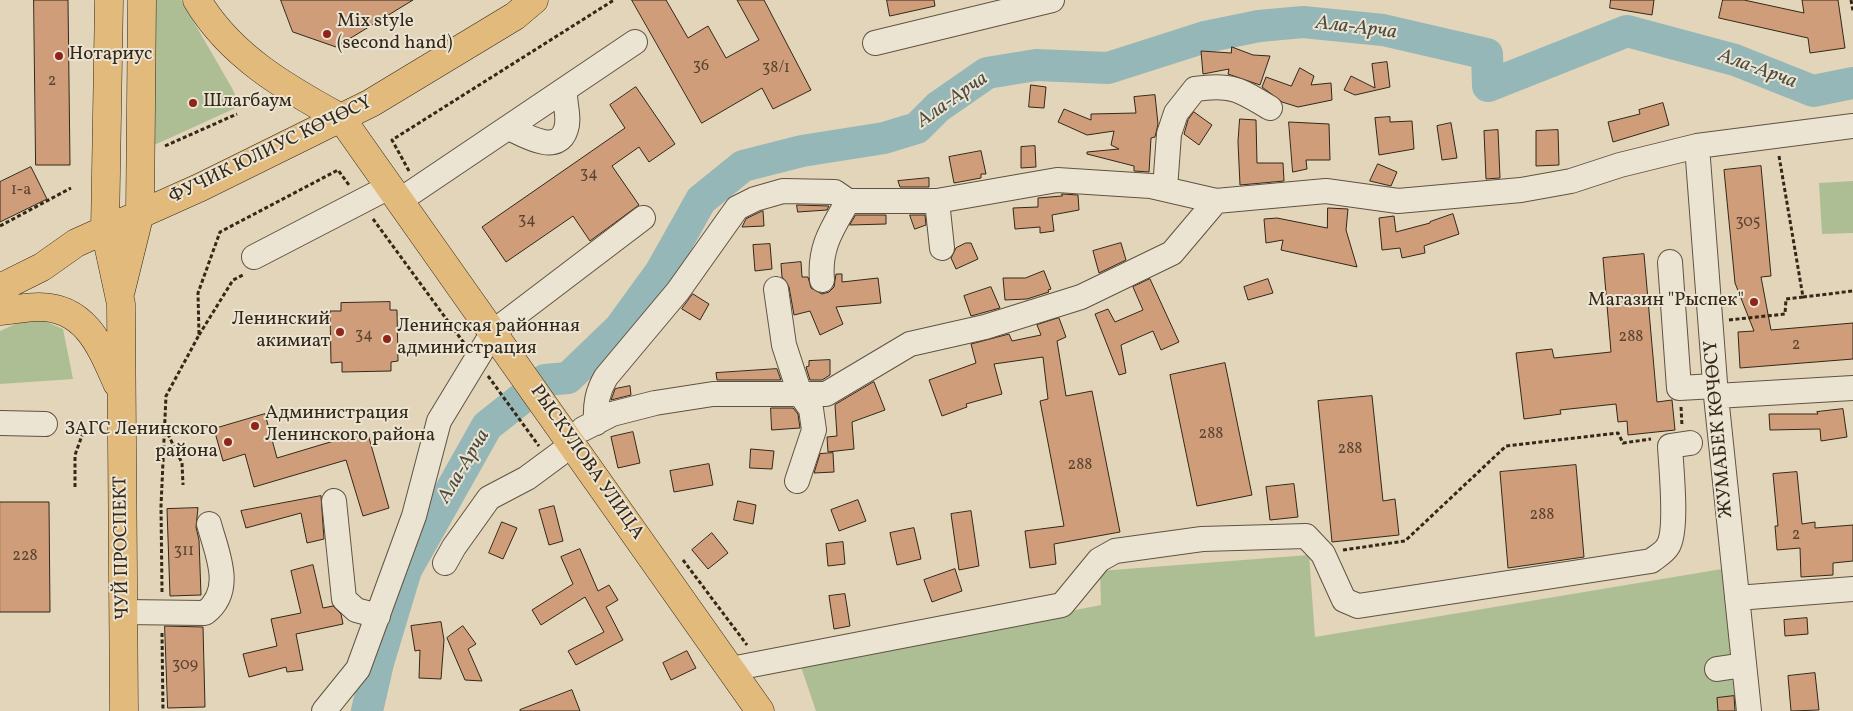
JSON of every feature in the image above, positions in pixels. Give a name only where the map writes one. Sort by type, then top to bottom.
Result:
[{"type":"main road","name":"ЧУЙ ПРОСПЕКТ","points":[[109,0],[105,230],[120,294],[124,711]]},
{"type":"main road","name":"ЧУЙ ПРОСПЕКТ","points":[[120,294],[140,214],[142,0]]},
{"type":"main road","points":[[197,0],[228,43],[271,77],[341,118]]},
{"type":"main road","name":"ФУЧИК ЮЛИУС КӨЧӨСҮ","points":[[0,288],[42,267],[76,243],[201,187],[371,103],[516,16],[534,0]]},
{"type":"main road","name":"РЫСКУЛОВА УЛИЦА","points":[[341,118],[760,711]]},
{"type":"main road","points":[[0,311],[40,307],[73,316],[84,324],[98,341],[120,391]]},
{"type":"street","points":[[875,43],[1052,0]]},
{"type":"street","points":[[254,257],[361,201],[394,194],[508,128],[635,42]]},
{"type":"street","points":[[1165,189],[1168,134],[1176,113],[1195,89],[1218,86],[1238,89],[1270,108]]},
{"type":"street","points":[[508,128],[541,142],[553,143],[567,128],[565,90]]},
{"type":"street","points":[[596,423],[595,404],[600,387],[606,377],[678,292],[737,208],[755,199],[783,191],[835,192],[848,201],[937,201],[1057,180],[1151,186],[1216,201],[1326,190],[1398,201],[1521,190],[1571,181],[1620,165],[1697,146],[1853,126]]},
{"type":"street","name":"ЖУМАБЕК КӨЧӨСҮ","points":[[1697,146],[1715,391],[1749,711]]},
{"type":"street","points":[[822,280],[821,266],[825,242],[848,201]]},
{"type":"street","points":[[937,201],[942,248]]},
{"type":"street","points":[[445,563],[454,547],[489,498],[527,478],[566,434],[596,423],[612,414],[654,403],[713,394],[826,394],[910,344],[985,327],[1081,297],[1172,253],[1216,201]]},
{"type":"street","points":[[324,711],[358,669],[414,516],[439,421],[493,332],[643,218]]},
{"type":"street","points":[[1670,262],[1679,388],[1715,391],[1853,388]]},
{"type":"street","points":[[776,289],[784,345],[800,394],[811,409],[814,430],[797,481]]},
{"type":"street","points":[[0,422],[45,424]]},
{"type":"street","points":[[731,669],[1062,605],[1099,560],[1115,552],[1202,539],[1306,536],[1323,554],[1344,600],[1358,606],[1651,562],[1668,547],[1672,529],[1673,508],[1670,446],[1686,439]]},
{"type":"street","points":[[334,501],[344,599],[356,610],[378,616]]},
{"type":"street","points":[[124,612],[205,613],[215,606],[224,579],[209,524]]},
{"type":"street","points":[[1737,598],[1853,589]]},
{"type":"street","points":[[1717,669],[1744,665]]},
{"type":"path","points":[[392,140],[614,0]]},
{"type":"path","points":[[1851,0],[1853,11]]},
{"type":"path","points":[[165,146],[238,114]]},
{"type":"path","points":[[1775,136],[1802,297]]},
{"type":"path","points":[[163,711],[162,506],[166,396],[199,335],[198,293],[220,232],[338,170],[542,450]]},
{"type":"path","points":[[0,226],[71,188]]},
{"type":"path","points":[[1710,322],[1786,314],[1786,299],[1853,291]]},
{"type":"path","points":[[1680,399],[1686,439]]},
{"type":"path","points":[[75,487],[75,455],[85,427]]},
{"type":"path","points":[[165,428],[182,463],[183,485]]},
{"type":"path","points":[[1340,551],[1406,541],[1506,446],[1618,433],[1623,442],[1657,438]]},
{"type":"green space","points":[[155,0],[181,0],[232,88],[240,106],[152,146]]},
{"type":"green space","points":[[1853,181],[1853,233],[1822,234],[1819,183]]},
{"type":"green space","points":[[33,316],[63,329],[73,379],[0,384],[0,331]]},
{"type":"green space","points":[[1309,555],[1315,637],[1722,569],[1738,711],[816,711],[800,664],[1101,605],[1100,571]]},
{"type":"building","points":[[34,0],[68,0],[70,165],[36,165]]},
{"type":"building","points":[[281,0],[413,0],[336,47],[293,32]]},
{"type":"building","points":[[632,0],[666,0],[688,38],[708,26],[726,58],[759,40],[737,0],[764,0],[811,90],[773,109],[762,88],[702,123]]},
{"type":"building","points":[[887,0],[934,0],[935,6],[890,16]]},
{"type":"building","points":[[1611,0],[1654,0],[1652,15],[1610,8]]},
{"type":"building","points":[[1723,0],[1744,0],[1804,13],[1802,0],[1838,0],[1845,48],[1810,53],[1808,38],[1719,18]]},
{"type":"building","points":[[1232,47],[1253,55],[1270,56],[1260,85],[1228,74],[1229,69],[1203,74],[1201,51],[1231,53]]},
{"type":"building","points":[[1387,62],[1390,87],[1355,95],[1344,90],[1351,76],[1375,88],[1372,64]]},
{"type":"building","points":[[1300,68],[1314,76],[1311,85],[1331,83],[1332,100],[1298,107],[1282,102],[1262,87],[1266,77],[1291,86]]},
{"type":"building","points":[[1031,85],[1046,87],[1044,108],[1029,107]]},
{"type":"building","points":[[636,87],[675,144],[649,162],[639,147],[612,166],[639,205],[590,241],[573,216],[506,262],[482,227],[625,128],[610,105]]},
{"type":"building","points":[[1155,95],[1158,124],[1155,137],[1151,138],[1149,172],[1134,171],[1134,166],[1087,154],[1087,152],[1119,149],[1111,145],[1114,131],[1087,135],[1058,122],[1064,109],[1091,120],[1091,114],[1136,113],[1134,97]]},
{"type":"building","points":[[1663,103],[1669,125],[1613,142],[1608,122],[1640,114],[1639,110]]},
{"type":"building","points":[[1194,112],[1212,125],[1199,145],[1184,134],[1188,120]]},
{"type":"building","points":[[1390,117],[1390,122],[1412,121],[1414,149],[1379,155],[1375,118]]},
{"type":"building","points":[[1240,119],[1256,120],[1257,163],[1283,163],[1284,181],[1240,185],[1238,142]]},
{"type":"building","points":[[1289,122],[1329,124],[1330,160],[1306,160],[1307,169],[1293,172]]},
{"type":"building","points":[[1451,123],[1457,158],[1442,160],[1437,126]]},
{"type":"building","points":[[1498,130],[1500,178],[1486,179],[1484,131]]},
{"type":"building","points":[[1558,130],[1559,165],[1536,166],[1536,131]]},
{"type":"building","points":[[1035,146],[1036,167],[1021,168],[1021,147]]},
{"type":"building","points":[[981,151],[986,174],[981,174],[981,178],[954,183],[949,157]]},
{"type":"building","points":[[1378,164],[1397,172],[1391,186],[1370,181]]},
{"type":"building","points":[[1761,166],[1771,276],[1761,277],[1771,330],[1853,323],[1853,359],[1740,368],[1738,332],[1754,331],[1735,283],[1724,170]]},
{"type":"building","points":[[31,167],[47,199],[0,222],[0,182]]},
{"type":"building","points":[[929,178],[929,187],[900,187],[898,181]]},
{"type":"building","points":[[1062,194],[1078,195],[1079,210],[1052,215],[1054,231],[1040,233],[1040,227],[1015,229],[1013,208],[1038,207],[1038,198],[1062,196]]},
{"type":"building","points":[[797,205],[829,206],[827,210],[798,212]]},
{"type":"building","points":[[1328,208],[1348,209],[1346,230],[1357,267],[1281,250],[1283,240],[1266,243],[1264,219],[1277,218],[1327,228]]},
{"type":"building","points":[[763,211],[764,226],[742,227],[746,219]]},
{"type":"building","points":[[1453,214],[1459,234],[1424,246],[1425,253],[1402,258],[1400,248],[1382,250],[1379,218],[1394,216],[1396,232],[1430,223]]},
{"type":"building","points":[[856,215],[886,215],[886,224],[850,225]]},
{"type":"building","points":[[910,215],[925,215],[926,225],[915,229]]},
{"type":"building","points":[[966,243],[971,243],[978,259],[956,269],[951,258],[956,248]]},
{"type":"building","points":[[1121,243],[1126,260],[1099,273],[1093,251]]},
{"type":"building","points":[[770,244],[772,269],[755,271],[753,245]]},
{"type":"building","points":[[1644,254],[1657,402],[1672,400],[1675,430],[1628,435],[1627,421],[1618,422],[1616,404],[1560,410],[1561,414],[1524,419],[1516,353],[1552,349],[1554,358],[1611,352],[1603,258]]},
{"type":"building","points":[[801,262],[802,277],[808,277],[811,288],[822,294],[829,292],[834,287],[836,274],[842,274],[842,282],[878,278],[881,303],[836,307],[843,324],[820,335],[810,311],[794,315],[789,287],[782,277],[781,264]]},
{"type":"building","points":[[1044,271],[1051,289],[1048,290],[1049,292],[1027,299],[1005,300],[1003,278],[1025,278]]},
{"type":"building","points":[[1150,279],[1179,342],[1161,350],[1153,331],[1121,345],[1126,373],[1119,375],[1095,314],[1108,309],[1115,322],[1143,310],[1133,287]]},
{"type":"building","points":[[1268,279],[1273,293],[1248,300],[1244,287]]},
{"type":"building","points":[[991,287],[1000,308],[971,316],[964,296]]},
{"type":"building","points":[[693,294],[709,304],[700,320],[682,309]]},
{"type":"building","points":[[390,302],[390,310],[397,310],[398,361],[391,362],[391,371],[342,372],[342,362],[331,363],[330,311],[341,311],[341,303]]},
{"type":"building","points":[[1059,318],[1066,337],[1057,341],[1066,396],[1092,391],[1120,532],[1054,544],[1056,564],[1030,568],[1025,531],[1064,526],[1040,401],[1048,399],[1043,357],[994,364],[1002,394],[966,404],[967,407],[942,416],[929,380],[976,363],[971,344],[1009,334],[1012,341],[1041,335],[1037,325]]},
{"type":"building","points":[[830,360],[830,375],[822,380],[810,380],[806,367],[809,366],[809,361]]},
{"type":"building","points":[[1225,363],[1252,495],[1197,506],[1170,375]]},
{"type":"building","points":[[777,369],[781,380],[717,380],[716,373]]},
{"type":"building","points":[[874,382],[885,410],[852,422],[854,449],[828,452],[827,437],[837,436],[835,405]]},
{"type":"building","points":[[630,386],[631,395],[611,400],[615,389]]},
{"type":"building","points":[[1372,396],[1383,501],[1395,499],[1399,535],[1332,542],[1318,401]]},
{"type":"building","points":[[771,408],[793,408],[798,414],[800,428],[772,430]]},
{"type":"building","points":[[1843,409],[1847,437],[1821,441],[1820,429],[1770,430],[1769,414],[1818,414],[1817,412]]},
{"type":"building","points":[[265,414],[277,458],[367,431],[389,508],[363,516],[346,460],[254,487],[245,454],[223,461],[214,429]]},
{"type":"building","points":[[633,432],[640,463],[618,468],[611,437]]},
{"type":"building","points":[[751,449],[774,451],[772,469],[750,468]]},
{"type":"building","points":[[833,453],[834,472],[814,473],[820,454]]},
{"type":"building","points":[[709,464],[713,485],[674,492],[670,471]]},
{"type":"building","points":[[1576,465],[1584,557],[1508,568],[1500,472]]},
{"type":"building","points":[[1797,472],[1802,524],[1815,522],[1815,528],[1853,525],[1853,561],[1833,563],[1833,575],[1801,577],[1800,548],[1777,550],[1775,526],[1778,526],[1773,474]]},
{"type":"building","points":[[1294,484],[1298,517],[1270,520],[1266,487]]},
{"type":"building","points":[[321,496],[324,539],[307,543],[301,513],[246,528],[241,511]]},
{"type":"building","points":[[858,500],[866,521],[839,531],[831,510]]},
{"type":"building","points":[[738,501],[756,505],[753,524],[734,520]]},
{"type":"building","points":[[0,502],[49,502],[50,612],[0,612]]},
{"type":"building","points":[[554,506],[563,541],[549,545],[539,510]]},
{"type":"building","points":[[198,508],[196,527],[199,540],[201,595],[170,596],[167,509]]},
{"type":"building","points":[[971,511],[979,566],[959,570],[951,514]]},
{"type":"building","points":[[502,522],[517,528],[503,559],[489,553]]},
{"type":"building","points":[[914,528],[921,559],[897,565],[890,533]]},
{"type":"building","points":[[712,533],[728,553],[708,569],[692,550]]},
{"type":"building","points":[[843,542],[845,564],[828,566],[826,544]]},
{"type":"building","points":[[580,549],[598,591],[609,585],[618,600],[606,607],[623,640],[576,665],[568,651],[604,632],[585,597],[541,625],[532,610],[573,584],[561,557]]},
{"type":"building","points":[[313,565],[323,608],[333,606],[341,614],[343,624],[296,634],[303,670],[287,672],[286,667],[249,677],[243,654],[277,646],[271,619],[301,613],[291,571]]},
{"type":"building","points":[[955,569],[962,591],[932,602],[924,580]]},
{"type":"building","points":[[845,594],[850,626],[834,629],[829,596]]},
{"type":"building","points":[[1807,618],[1808,634],[1785,636],[1784,620]]},
{"type":"building","points":[[441,622],[444,640],[441,679],[419,678],[420,650],[415,651],[411,626]]},
{"type":"building","points":[[165,626],[203,627],[205,707],[168,708]]},
{"type":"building","points":[[463,626],[476,644],[468,649],[482,681],[465,680],[447,638]]},
{"type":"building","points":[[687,651],[696,668],[671,680],[663,663]]},
{"type":"building","points":[[1815,673],[1819,710],[1791,711],[1788,676]]},
{"type":"building","points":[[572,690],[580,711],[520,711],[520,710]]},
{"type":"building","points":[[1734,696],[1735,711],[1718,711],[1717,698]]},
{"type":"waterway","name":"Ала-Арча","points":[[367,711],[378,663],[406,570],[487,426],[545,380],[568,378],[620,328],[660,273],[701,200],[743,166],[802,151],[884,138],[917,128],[938,107],[987,73],[1036,65],[1108,68],[1205,37],[1259,26],[1303,22],[1383,30],[1487,54],[1488,86],[1627,31],[1735,60],[1813,91],[1853,83]]},
{"type":"place","name":"Mix style (second hand)","points":[[327,34]]},
{"type":"place","name":"Нотариус","points":[[59,56]]},
{"type":"place","name":"Шлагбаум","points":[[193,103]]},
{"type":"place","name":"Магазин \"Рыспек\"","points":[[1754,302]]},
{"type":"place","name":"Ленинский акимиат","points":[[340,332]]},
{"type":"place","name":"Ленинская районная администрация","points":[[387,339]]},
{"type":"place","name":"Администрация Ленинского района","points":[[255,426]]},
{"type":"place","name":"ЗАГС Ленинского района","points":[[228,442]]}]
